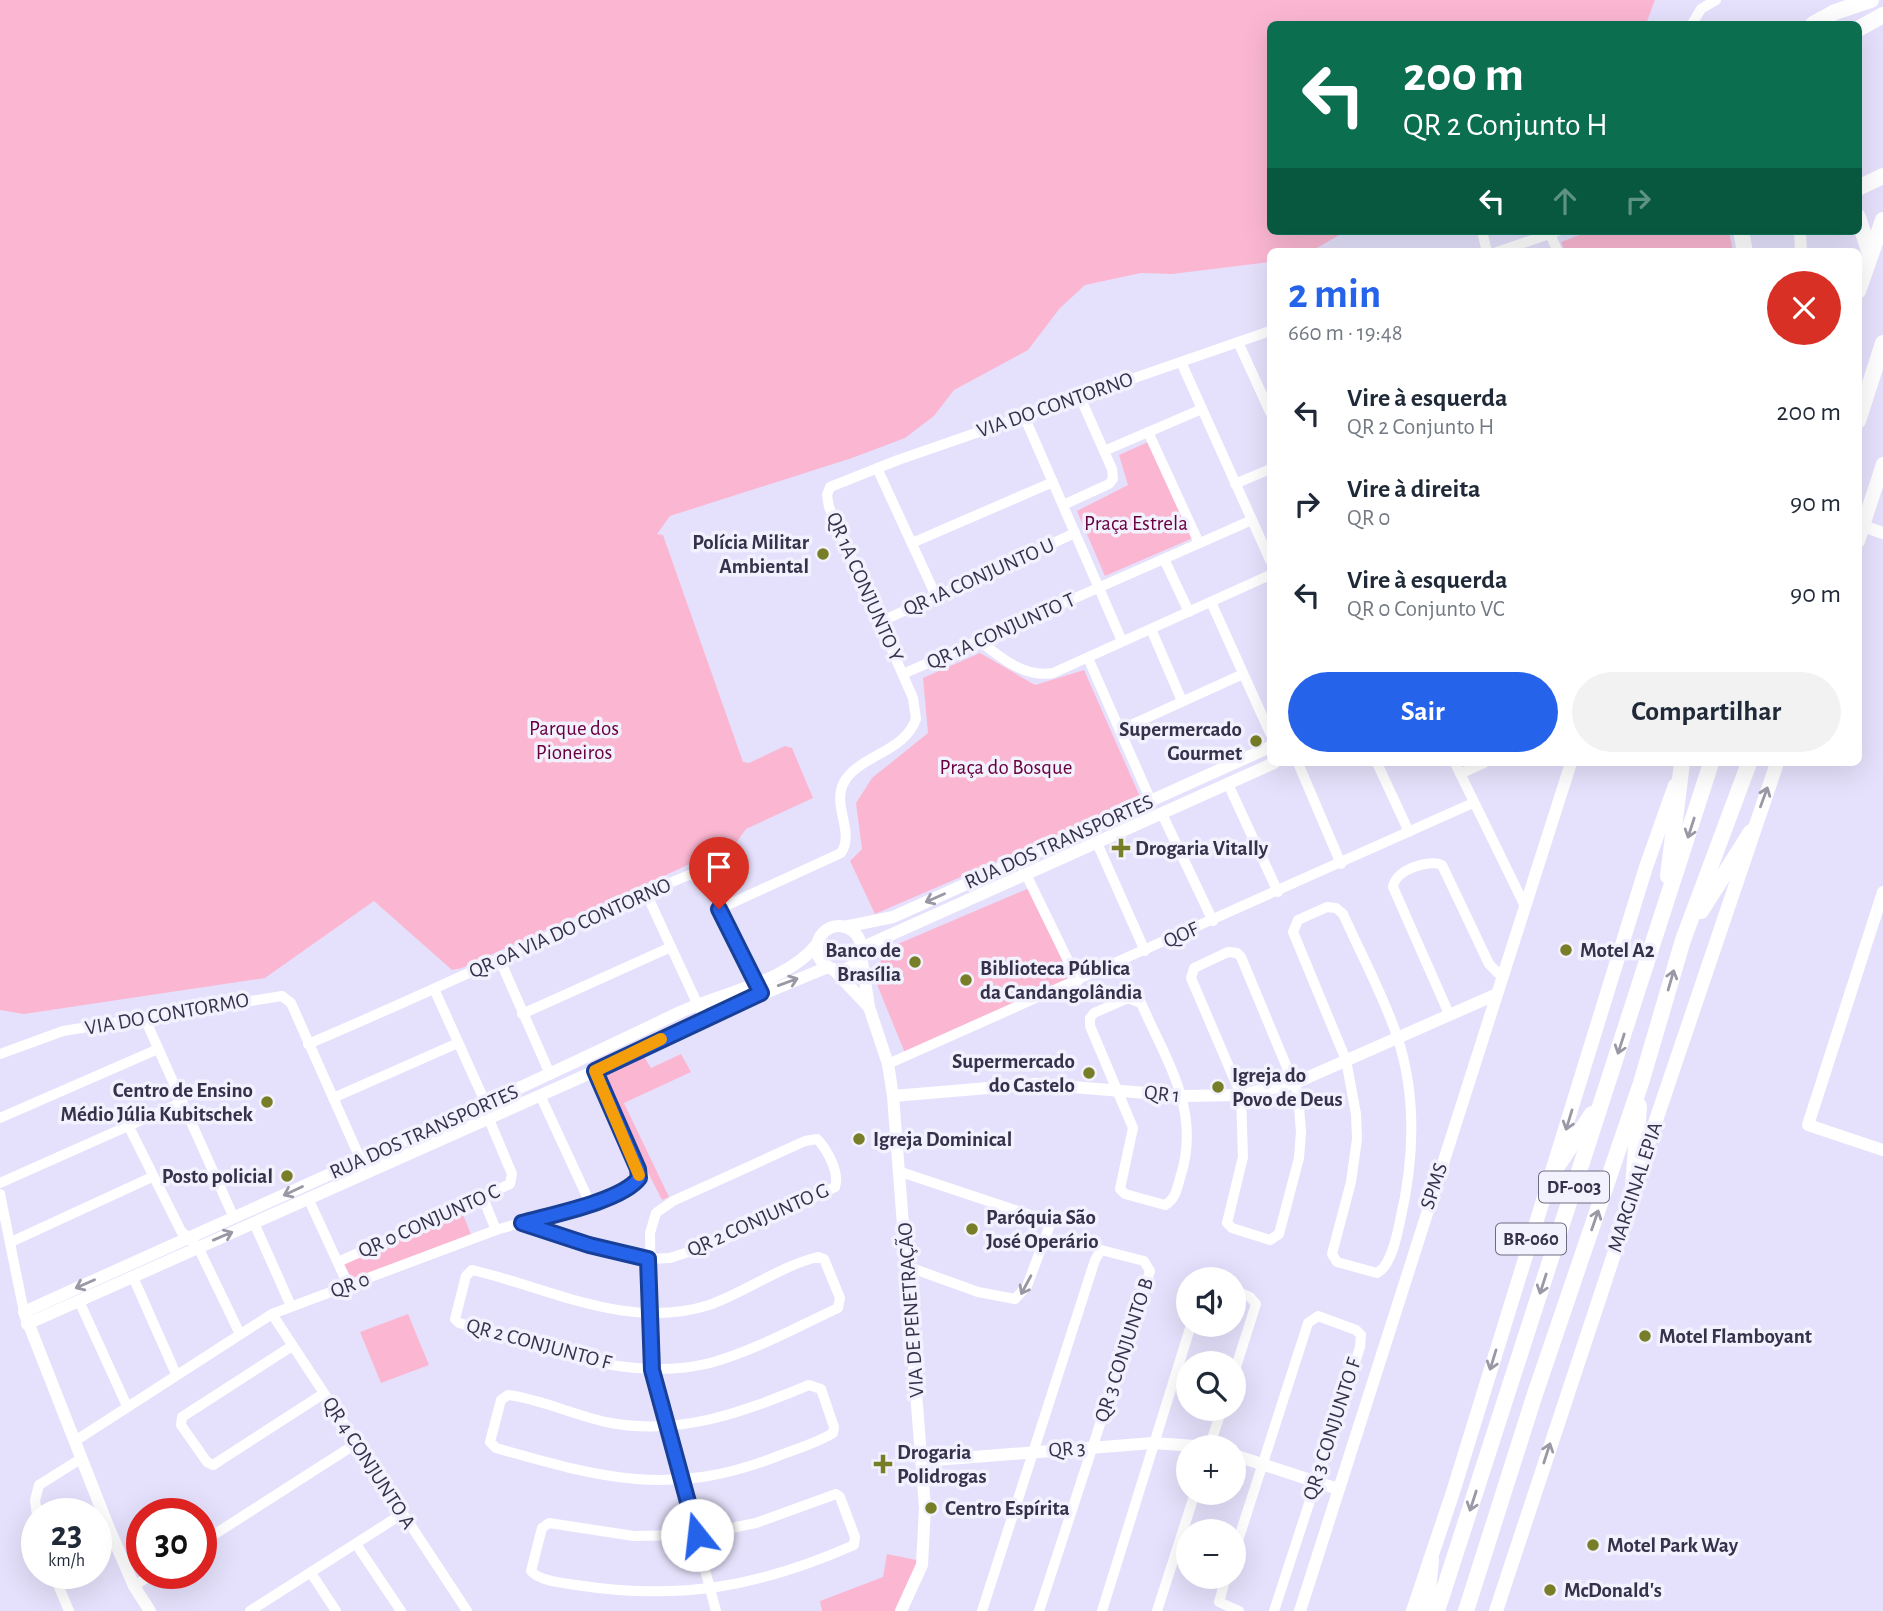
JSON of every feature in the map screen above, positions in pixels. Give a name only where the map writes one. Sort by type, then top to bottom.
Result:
[{"type":"highway","points":[[1818,21],[1835,12],[1871,0]]},
{"type":"highway","points":[[1862,27],[1883,15]]},
{"type":"highway","points":[[1862,186],[1883,176]]},
{"type":"highway","points":[[1862,279],[1883,220]]},
{"type":"highway","points":[[1862,230],[1870,256]]},
{"type":"highway","points":[[1862,409],[1883,343]]},
{"type":"highway","name":"DF-003","points":[[1437,1611],[1711,766]]},
{"type":"highway","name":"DF-003","points":[[1466,1611],[1534,1397],[1641,1083],[1683,940],[1748,766]]},
{"type":"highway","points":[[1665,910],[1680,770]]},
{"type":"highway","points":[[1683,940],[1751,832]]},
{"type":"highway","points":[[1633,1188],[1641,1083]]},
{"type":"highway","points":[[1552,1174],[1603,1097]]},
{"type":"highway","points":[[1426,1611],[1431,1560]]},
{"type":"main road","points":[[1862,531],[1883,464]]},
{"type":"main road","name":"MARGINAL EPIA","points":[[1496,1611],[1623,1227],[1633,1188],[1751,832],[1776,766]]},
{"type":"main road","name":"BR-060","points":[[1413,1611],[1646,867],[1680,770]]},
{"type":"street","points":[[1694,21],[1701,9],[1716,0]]},
{"type":"street","points":[[1508,248],[1545,235]]},
{"type":"street","name":"VIA DO CONTORNO","points":[[841,481],[1267,332]]},
{"type":"street","points":[[1238,342],[1267,405]]},
{"type":"street","points":[[1181,362],[1267,553]]},
{"type":"street","points":[[1063,505],[1112,481],[1112,469],[1080,397]]},
{"type":"street","points":[[1104,451],[1202,409]]},
{"type":"street","points":[[1024,416],[1122,641]]},
{"type":"street","points":[[1148,432],[1199,543]]},
{"type":"street","points":[[877,468],[936,596]]},
{"type":"street","points":[[1236,484],[1267,470]]},
{"type":"street","name":"QR 1A CONJUNTO Y","points":[[719,909],[841,853],[846,844],[840,808],[841,789],[852,772],[883,755],[914,725],[916,711],[913,698],[882,621],[829,507],[828,490],[841,481]]},
{"type":"street","points":[[912,543],[1053,482]]},
{"type":"street","name":"QR 1A CONJUNTO T","points":[[903,674],[981,642],[1252,520]]},
{"type":"street","name":"QR 1A CONJUNTO U","points":[[882,621],[1075,533]]},
{"type":"street","points":[[1862,534],[1883,533]]},
{"type":"street","points":[[1164,559],[1189,612]]},
{"type":"street","points":[[981,642],[1022,670],[1034,674],[1053,673],[1267,576]]},
{"type":"street","points":[[1211,602],[1267,726]]},
{"type":"street","points":[[1151,629],[1182,701]]},
{"type":"street","points":[[1088,658],[1151,801]]},
{"type":"street","points":[[1120,730],[1243,674]]},
{"type":"street","name":"RUA DOS TRANSPORTES","points":[[844,927],[893,917],[1267,748]]},
{"type":"street","name":"RUA DOS TRANSPORTES","points":[[861,951],[1267,766]]},
{"type":"street","points":[[1299,766],[1341,863]]},
{"type":"street","points":[[1378,766],[1409,832]]},
{"type":"street","points":[[1456,766],[1525,906]]},
{"type":"street","points":[[1460,774],[1477,766]]},
{"type":"street","name":"SPMS","points":[[1300,1611],[1570,766]]},
{"type":"street","points":[[1202,778],[1210,793]]},
{"type":"street","points":[[1228,784],[1278,892]]},
{"type":"street","name":"QOF","points":[[888,1065],[1473,803]]},
{"type":"street","points":[[1162,814],[1213,921]]},
{"type":"street","points":[[1097,843],[1145,951]]},
{"type":"street","points":[[1019,860],[1078,981]]},
{"type":"street","points":[[1449,1014],[1393,887],[1399,875],[1427,863],[1442,865],[1489,964],[1502,977]]},
{"type":"street","name":"QR 0A VIA DO CONTORNO","points":[[308,1044],[690,875],[705,878],[719,909]]},
{"type":"street","points":[[1883,892],[1808,1125],[1883,1150]]},
{"type":"street","points":[[646,893],[704,1018]]},
{"type":"street","points":[[1327,907],[1336,908],[1343,914],[1397,1037],[1410,1097],[1410,1161],[1398,1230],[1387,1263],[1377,1273],[1337,1262],[1332,1254],[1347,1202],[1357,1139],[1346,1060],[1293,932],[1298,920],[1327,907]]},
{"type":"street","points":[[719,909],[758,988]]},
{"type":"street","points":[[844,927],[853,931],[861,951],[850,968],[831,968],[819,957],[818,943],[828,930],[844,927]]},
{"type":"street","name":"RUA DOS TRANSPORTES","points":[[487,1110],[540,1095],[704,1018],[791,967],[818,943]]},
{"type":"street","points":[[522,1014],[671,947]]},
{"type":"street","name":"VIA DE PENETRAÇÃO","points":[[861,951],[869,1007],[888,1065],[892,1096],[901,1172],[922,1461],[925,1550],[915,1583],[901,1611]]},
{"type":"street","points":[[1228,952],[1237,953],[1241,957],[1295,1083],[1301,1132],[1299,1158],[1281,1228],[1273,1240],[1232,1228],[1226,1220],[1243,1157],[1241,1095],[1191,978],[1194,968],[1228,952]]},
{"type":"street","points":[[499,958],[550,1074]]},
{"type":"street","name":"RUA DOS TRANSPORTES","points":[[26,1318],[187,1238],[364,1165],[487,1110],[550,1074],[698,1004],[831,968]]},
{"type":"street","name":"VIA DE PENETRAÇÃO","points":[[831,968],[869,1007]]},
{"type":"street","points":[[435,990],[487,1110]]},
{"type":"street","name":"QR 1","points":[[892,1096],[1036,1084],[1183,1096],[1241,1095],[1295,1083],[1497,994]]},
{"type":"street","name":"VIA DO CONTORMO","points":[[0,1054],[45,1035],[277,995],[291,1003],[364,1165]]},
{"type":"street","points":[[1131,998],[1141,1003],[1183,1096],[1189,1129],[1184,1167],[1172,1201],[1160,1205],[1120,1189],[1133,1128],[1117,1089],[1090,1018],[1094,1013],[1131,998]]},
{"type":"street","points":[[145,1018],[234,1218]]},
{"type":"street","points":[[333,1098],[458,1043]]},
{"type":"street","points":[[0,1118],[158,1049]]},
{"type":"street","points":[[564,1068],[571,1081]]},
{"type":"street","name":"QR 0","points":[[75,1441],[272,1314],[496,1230],[590,1203],[636,1182],[638,1169],[595,1071]]},
{"type":"street","points":[[540,1095],[590,1203]]},
{"type":"street","points":[[0,1183],[182,1102]]},
{"type":"street","name":"QR 0 CONJUNTO C","points":[[338,1262],[510,1184],[512,1174],[487,1110]]},
{"type":"street","points":[[128,1125],[152,1177],[187,1238],[198,1247],[240,1334]]},
{"type":"street","name":"QR 2 CONJUNTO G","points":[[522,1223],[589,1245],[648,1259],[680,1256],[837,1185],[836,1175],[821,1143],[809,1139],[662,1208],[652,1224],[648,1259]]},
{"type":"street","name":"RUA DOS TRANSPORTES","points":[[26,1318],[79,1301],[254,1223],[309,1198],[364,1165]]},
{"type":"street","points":[[901,1172],[1051,1222],[1027,1286],[1014,1299],[978,1292],[906,1266]]},
{"type":"street","points":[[11,1242],[152,1177]]},
{"type":"street","points":[[0,1194],[26,1318],[126,1566]]},
{"type":"street","points":[[309,1198],[349,1287]]},
{"type":"street","points":[[483,1198],[496,1230]]},
{"type":"street","points":[[254,1223],[291,1306]]},
{"type":"street","name":"QR 3 CONJUNTO B","points":[[1033,1452],[1095,1260],[1104,1249],[1144,1261],[1150,1271],[1093,1448]]},
{"type":"street","points":[[650,1315],[708,1305],[818,1257],[824,1259],[841,1303],[838,1308],[732,1355],[687,1368],[652,1370]]},
{"type":"street","points":[[648,1259],[652,1370],[716,1611]]},
{"type":"street","name":"QR 2 CONJUNTO F","points":[[650,1315],[598,1306],[472,1270],[466,1276],[455,1319],[459,1324],[561,1352],[652,1370]]},
{"type":"street","points":[[133,1277],[176,1374]]},
{"type":"street","points":[[1246,1295],[1256,1304],[1246,1335]]},
{"type":"street","points":[[79,1301],[127,1406]]},
{"type":"street","name":"QR 4 CONJUNTO A","points":[[272,1314],[467,1611]]},
{"type":"street","name":"QR 3 CONJUNTO F","points":[[1245,1519],[1308,1323],[1314,1317],[1323,1317],[1356,1330],[1361,1340],[1274,1611]]},
{"type":"street","points":[[1102,1611],[1187,1337]]},
{"type":"street","points":[[292,1346],[182,1417],[181,1425],[207,1462],[213,1465],[323,1394]]},
{"type":"street","points":[[815,1385],[821,1389],[834,1427],[830,1435],[748,1467],[682,1481],[615,1479],[496,1448],[490,1442],[501,1400],[508,1395],[604,1422],[665,1427],[732,1416],[815,1385]]},
{"type":"street","points":[[217,1533],[357,1443]]},
{"type":"street","name":"QR 3","points":[[922,1461],[1153,1443],[1176,1445]]},
{"type":"street","points":[[1039,1611],[1093,1448]]},
{"type":"street","points":[[982,1611],[1033,1452]]},
{"type":"street","points":[[36,1498],[39,1485],[82,1458]]},
{"type":"street","points":[[1246,1459],[1338,1489]]},
{"type":"street","points":[[836,1494],[840,1497],[855,1537],[854,1545],[795,1570],[711,1589],[651,1592],[598,1588],[550,1580],[534,1575],[531,1571],[542,1528],[549,1523],[634,1536],[697,1535],[756,1523],[836,1494]]},
{"type":"street","points":[[1157,1611],[1191,1505]]},
{"type":"street","points":[[250,1611],[402,1514]]},
{"type":"street","points":[[356,1544],[401,1611]]},
{"type":"street","points":[[311,1573],[336,1611]]},
{"type":"street","points":[[60,1589],[69,1611]]},
{"type":"street","points":[[136,1589],[150,1611]]},
{"type":"street","points":[[1223,1589],[1219,1602],[1239,1611]]},
{"type":"green space","name":"Parque dos Pioneiros","points":[[0,0],[1655,0],[1647,21],[1267,21],[1267,235],[1339,235],[1317,248],[1267,248],[1267,262],[1172,274],[1141,273],[1085,285],[1060,308],[1028,350],[954,390],[934,416],[905,438],[852,458],[670,516],[657,534],[663,535],[743,762],[749,763],[785,746],[792,748],[813,798],[746,829],[736,843],[462,968],[452,970],[374,901],[265,978],[24,1014],[0,1010]]},
{"type":"green space","points":[[1579,235],[1730,235],[1732,248],[1563,248],[1561,242]]},
{"type":"green space","name":"Praça Estrela","points":[[1148,442],[1193,538],[1105,576],[1077,511],[1128,485],[1119,455]]},
{"type":"green space","name":"Praça do Bosque","points":[[980,653],[1035,685],[1084,670],[1141,799],[875,914],[850,861],[862,849],[856,803],[872,778],[928,733],[923,678]]},
{"type":"green space","points":[[1034,886],[1079,977],[907,1058],[876,982],[876,967],[893,946]]},
{"type":"green space","points":[[681,1054],[691,1072],[624,1103],[669,1197],[662,1200],[602,1082],[607,1071],[643,1055],[651,1068]]},
{"type":"green space","points":[[461,1210],[471,1234],[354,1282],[344,1264]]},
{"type":"green space","points":[[408,1314],[429,1365],[381,1383],[360,1332]]},
{"type":"green space","points":[[887,1554],[921,1561],[898,1611],[822,1611],[820,1601],[883,1577]]},
{"type":"slow traffic","points":[[639,1175],[595,1071],[661,1039]]},
{"type":"place","name":"Polícia Militar Ambiental","points":[[823,554]]},
{"type":"place","name":"Supermercado Gourmet","points":[[1256,741]]},
{"type":"place","name":"Drogaria Vitally","points":[[1121,848]]},
{"type":"place","name":"Motel A2","points":[[1566,950]]},
{"type":"place","name":"Banco de Brasília","points":[[915,962]]},
{"type":"place","name":"Biblioteca Pública da Candangolândia","points":[[966,980]]},
{"type":"place","name":"Supermercado do Castelo","points":[[1089,1073]]},
{"type":"place","name":"Igreja do Povo de Deus","points":[[1218,1087]]},
{"type":"place","name":"Centro de Ensino Médio Júlia Kubitschek","points":[[267,1102]]},
{"type":"place","name":"Igreja Dominical","points":[[859,1139]]},
{"type":"place","name":"Posto policial","points":[[287,1176]]},
{"type":"place","name":"Paróquia São José Operário","points":[[972,1229]]},
{"type":"place","name":"Motel Flamboyant","points":[[1645,1336]]},
{"type":"place","name":"Drogaria Polidrogas","points":[[883,1464]]},
{"type":"place","name":"Centro Espírita","points":[[931,1508]]},
{"type":"place","name":"Motel Park Way","points":[[1593,1545]]},
{"type":"place","name":"McDonald's","points":[[1550,1590]]},
{"type":"route","points":[[697,1535],[665,1427],[652,1370],[648,1259],[589,1245],[522,1223],[590,1203],[627,1188],[639,1178],[638,1169],[595,1071],[761,993],[719,909]]}]
